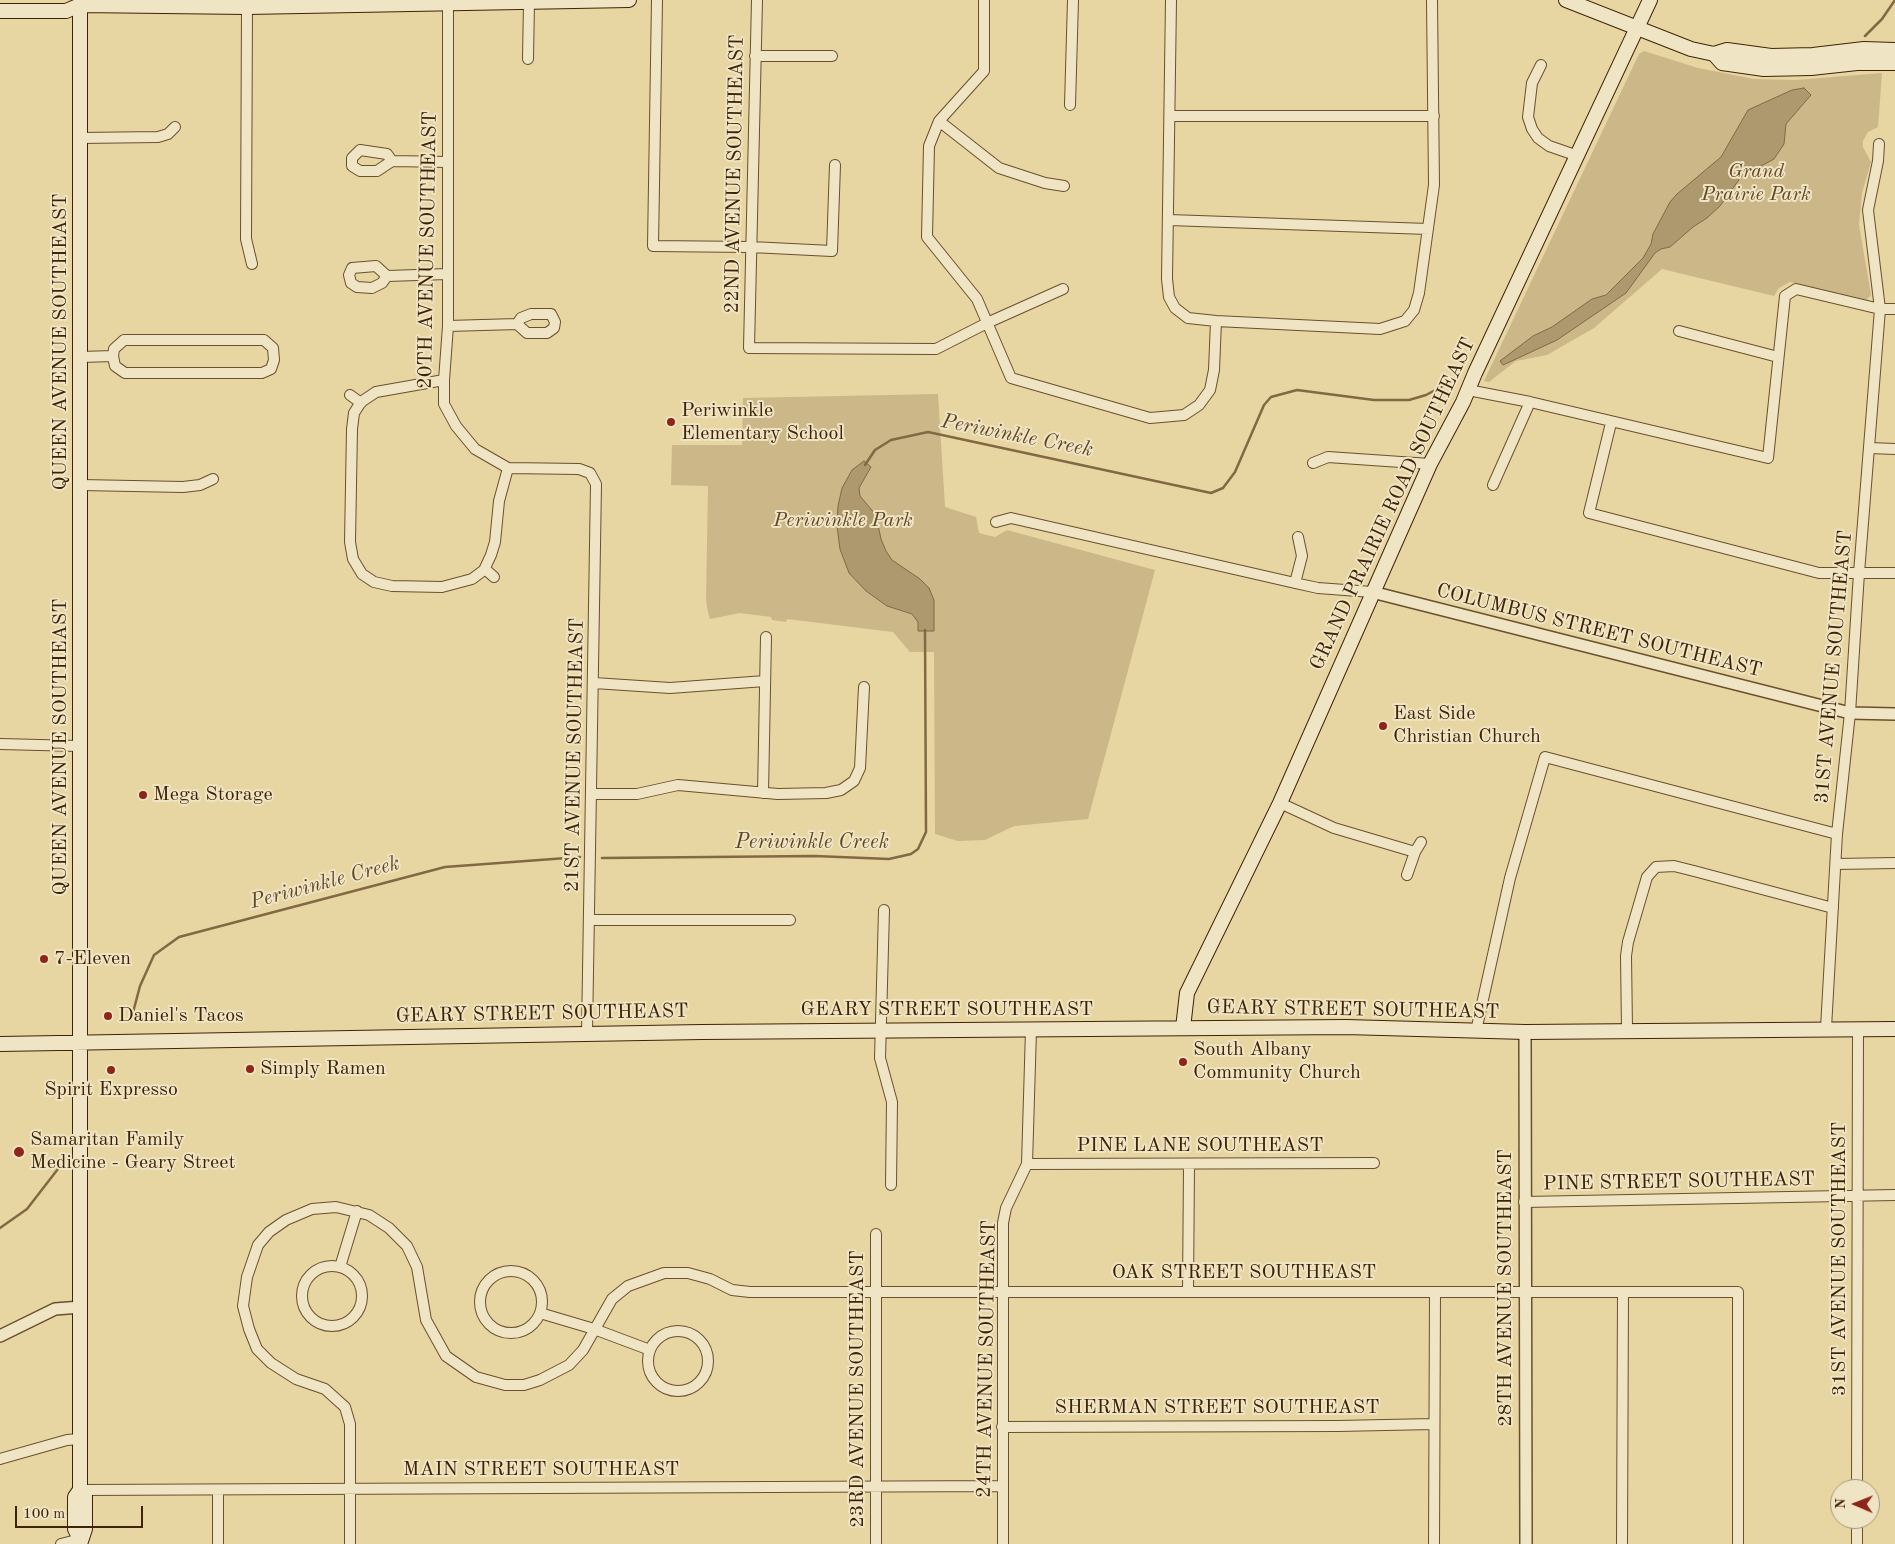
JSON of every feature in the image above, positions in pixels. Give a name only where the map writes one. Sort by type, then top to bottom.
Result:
[{"type":"main road","points":[[0,11],[66,11],[78,2],[229,3],[248,7],[629,0]]},
{"type":"main road","points":[[1566,0],[1691,49],[1714,54],[1727,50],[1790,56],[1864,49],[1895,50]]},
{"type":"main road","name":"GRAND PRAIRIE ROAD SOUTHEAST","points":[[1183,1028],[1187,993],[1280,803],[1430,464],[1468,390],[1650,0]]},
{"type":"main road","name":"QUEEN AVENUE SOUTHEAST","points":[[78,2],[82,485],[79,746],[81,1307],[80,1490],[75,1497],[75,1529],[80,1541]]},
{"type":"main road","points":[[1714,54],[1722,63],[1764,68],[1811,68],[1858,62],[1895,63]]},
{"type":"main road","name":"GEARY STREET SOUTHEAST","points":[[0,1044],[587,1033],[1346,1027],[1524,1032],[1895,1028]]},
{"type":"street","points":[[657,0],[654,246],[751,247],[832,251],[835,165]]},
{"type":"street","name":"22ND AVENUE SOUTHEAST","points":[[757,0],[749,348],[936,349],[987,322]]},
{"type":"street","points":[[984,0],[984,71],[939,121],[929,146],[927,237],[977,300],[1011,378],[1150,418],[1184,415],[1199,405],[1210,390],[1214,370],[1216,321]]},
{"type":"street","points":[[1070,105],[1073,0]]},
{"type":"street","points":[[1171,0],[1167,279],[1169,297],[1175,308],[1188,318],[1216,321],[1380,329],[1406,321],[1414,310],[1419,293],[1434,185],[1432,0]]},
{"type":"street","points":[[528,59],[529,2]]},
{"type":"street","name":"20TH AVENUE SOUTHEAST","points":[[448,4],[448,326],[444,404],[456,426],[475,449],[508,468],[579,469],[590,473],[594,479]]},
{"type":"street","points":[[248,7],[246,239],[252,264]]},
{"type":"street","points":[[755,56],[832,56]]},
{"type":"street","points":[[1541,65],[1536,72],[1531,91],[1528,117],[1532,129],[1538,138],[1549,146],[1578,156]]},
{"type":"street","points":[[1170,116],[1434,116]]},
{"type":"street","points":[[939,121],[999,168],[1045,183],[1064,186]]},
{"type":"street","points":[[80,138],[158,137],[168,134],[175,127]]},
{"type":"street","name":"31ST AVENUE SOUTHEAST","points":[[1826,1028],[1837,834],[1850,713],[1880,309],[1868,210],[1880,144]]},
{"type":"street","points":[[392,161],[447,162]]},
{"type":"street","points":[[1169,220],[1428,229]]},
{"type":"street","points":[[386,276],[447,274]]},
{"type":"street","points":[[987,322],[1063,289]]},
{"type":"street","points":[[1468,390],[1530,402],[1611,423],[1768,458],[1785,296],[1796,289],[1880,309],[1895,309]]},
{"type":"street","points":[[448,326],[517,324]]},
{"type":"street","points":[[1679,331],[1778,358]]},
{"type":"street","points":[[124,340],[264,340],[273,348],[274,360],[271,369],[262,373],[125,373],[114,366],[113,356],[114,349],[124,340]]},
{"type":"street","points":[[81,358],[113,356]]},
{"type":"street","points":[[444,380],[376,392],[361,403],[354,413],[349,520],[353,559],[358,577],[392,586],[442,587],[472,579],[485,569],[495,542],[499,501],[508,468]]},
{"type":"street","points":[[350,395],[361,403]]},
{"type":"street","points":[[1493,485],[1530,402]]},
{"type":"street","points":[[1611,423],[1589,513],[1819,574],[1895,574]]},
{"type":"street","points":[[1870,448],[1895,449]]},
{"type":"street","points":[[1313,463],[1328,457],[1430,464]]},
{"type":"street","points":[[82,485],[183,487],[200,485],[213,479]]},
{"type":"street","name":"21ST AVENUE SOUTHEAST","points":[[587,1033],[597,520],[594,479]]},
{"type":"street","name":"COLUMBUS STREET SOUTHEAST","points":[[996,522],[1012,518],[1294,584],[1318,588],[1372,592],[1850,713],[1895,714]]},
{"type":"street","points":[[1294,584],[1302,556],[1298,537]]},
{"type":"street","points":[[485,569],[494,576]]},
{"type":"street","points":[[763,793],[766,637]]},
{"type":"street","points":[[594,683],[670,688],[766,681]]},
{"type":"street","points":[[592,794],[637,794],[678,785],[763,793],[826,793],[841,790],[854,781],[860,768],[864,687]]},
{"type":"street","points":[[0,744],[79,746]]},
{"type":"street","points":[[1476,1031],[1510,878],[1544,757],[1837,834]]},
{"type":"street","points":[[1280,803],[1334,828],[1414,852]]},
{"type":"street","points":[[1407,875],[1414,852],[1421,842]]},
{"type":"street","points":[[1836,864],[1895,863]]},
{"type":"street","points":[[1627,1030],[1626,956],[1628,942],[1647,877],[1656,866],[1674,866],[1833,908]]},
{"type":"street","points":[[884,910],[880,1058],[892,1102],[891,1185]]},
{"type":"street","points":[[589,920],[790,920]]},
{"type":"street","name":"31ST AVENUE SOUTHEAST","points":[[1857,1479],[1858,1029]]},
{"type":"street","name":"24TH AVENUE SOUTHEAST","points":[[1003,1544],[1003,1223],[1006,1208],[1027,1164],[1031,1030]]},
{"type":"street","name":"28TH AVENUE SOUTHEAST","points":[[1524,1032],[1526,1544]]},
{"type":"street","name":"PINE LANE SOUTHEAST","points":[[1027,1164],[1374,1163]]},
{"type":"street","points":[[1188,1292],[1189,1165]]},
{"type":"street","name":"PINE STREET SOUTHEAST","points":[[1524,1202],[1895,1195]]},
{"type":"street","name":"OAK STREET SOUTHEAST","points":[[350,1544],[350,1424],[345,1407],[325,1388],[296,1379],[272,1363],[257,1349],[248,1329],[243,1306],[247,1277],[258,1245],[269,1232],[286,1220],[312,1209],[336,1207],[369,1215],[388,1228],[406,1246],[417,1267],[426,1320],[446,1356],[476,1377],[505,1385],[524,1385],[540,1380],[569,1365],[583,1350],[612,1300],[628,1286],[644,1278],[664,1273],[688,1273],[710,1279],[732,1290],[750,1292],[1738,1292],[1738,1544]]},
{"type":"street","points":[[340,1267],[357,1211]]},
{"type":"street","name":"23RD AVENUE SOUTHEAST","points":[[876,1234],[876,1544]]},
{"type":"street","points":[[327,1266],[340,1267],[352,1274],[360,1285],[362,1298],[358,1311],[349,1321],[336,1326],[323,1325],[311,1318],[304,1307],[302,1294],[304,1287],[314,1271],[327,1266]]},
{"type":"street","points":[[513,1270],[525,1273],[535,1280],[541,1291],[543,1303],[540,1313],[534,1323],[522,1332],[510,1334],[498,1331],[488,1324],[481,1313],[480,1300],[482,1288],[490,1278],[500,1272],[513,1270]]},
{"type":"street","points":[[1434,1544],[1435,1292]]},
{"type":"street","points":[[1622,1544],[1623,1292]]},
{"type":"street","points":[[0,1336],[55,1309],[81,1307]]},
{"type":"street","points":[[540,1313],[594,1329],[650,1350]]},
{"type":"street","points":[[677,1331],[689,1333],[699,1339],[706,1349],[708,1361],[706,1372],[700,1382],[690,1389],[678,1392],[666,1389],[657,1383],[650,1373],[647,1362],[650,1350],[656,1340],[666,1333],[677,1331]]},
{"type":"street","name":"SHERMAN STREET SOUTHEAST","points":[[1002,1426],[1338,1426],[1433,1424]]},
{"type":"street","points":[[0,1459],[67,1440],[80,1439]]},
{"type":"street","name":"MAIN STREET SOUTHEAST","points":[[80,1490],[1002,1486]]},
{"type":"street","points":[[218,1490],[218,1544]]},
{"type":"street","points":[[1857,1529],[1857,1544]]},
{"type":"street","points":[[62,1544],[80,1541]]},
{"type":"green space","name":"Grand Prairie Park","points":[[1644,51],[1698,68],[1754,79],[1796,80],[1882,73],[1878,127],[1868,132],[1863,141],[1863,147],[1871,162],[1862,193],[1859,225],[1871,295],[1866,300],[1790,282],[1779,288],[1774,296],[1662,269],[1594,328],[1547,355],[1516,361],[1489,382],[1484,381],[1639,54]]},
{"type":"green space","name":"Periwinkle Park","points":[[938,394],[945,507],[976,517],[979,533],[995,537],[1007,530],[1155,570],[1088,819],[1014,826],[985,840],[958,841],[935,834],[934,652],[910,652],[893,632],[787,619],[786,622],[772,620],[771,617],[740,613],[710,619],[706,600],[708,486],[671,485],[672,445],[742,445],[743,398]]},
{"type":"shaded area","points":[[1804,88],[1811,95],[1786,124],[1784,144],[1774,159],[1741,177],[1720,206],[1707,218],[1693,227],[1670,247],[1655,253],[1626,293],[1557,340],[1503,365],[1500,361],[1533,336],[1552,327],[1592,299],[1606,295],[1643,258],[1670,202],[1721,157],[1748,110],[1792,90]]},
{"type":"shaded area","points":[[864,461],[871,467],[859,488],[860,496],[876,515],[881,539],[892,560],[920,579],[929,588],[934,600],[934,631],[918,631],[918,622],[912,614],[887,606],[866,591],[849,573],[840,549],[837,526],[838,506],[842,488],[852,470]]},
{"type":"waterway","name":"Periwinkle Creek","points":[[1865,36],[1882,19],[1895,0]]},
{"type":"waterway","name":"Periwinkle Creek","points":[[865,465],[875,450],[891,440],[928,432],[1211,493],[1223,488],[1235,472],[1264,405],[1271,397],[1297,390],[1374,400],[1409,400],[1426,395],[1456,379]]},
{"type":"waterway","name":"Periwinkle Creek","points":[[602,858],[815,856],[889,859],[911,854],[918,849],[926,832],[925,630]]},
{"type":"waterway","name":"Periwinkle Creek","points":[[131,1020],[140,986],[154,955],[179,937],[445,867],[580,857]]},
{"type":"waterway","name":"Periwinkle Creek","points":[[0,1228],[27,1209],[61,1165]]},
{"type":"place","name":"Periwinkle Elementary School","points":[[671,422]]},
{"type":"place","name":"East Side Christian Church","points":[[1383,726]]},
{"type":"place","name":"Mega Storage","points":[[143,795]]},
{"type":"place","name":"7-Eleven","points":[[44,959]]},
{"type":"place","name":"Daniel's Tacos","points":[[108,1016]]},
{"type":"place","name":"South Albany Community Church","points":[[1183,1062]]},
{"type":"place","name":"Simply Ramen","points":[[250,1069]]},
{"type":"place","name":"Spirit Expresso","points":[[111,1070]]},
{"type":"place","name":"Samaritan Family Medicine - Geary Street","points":[[19,1152]]}]
